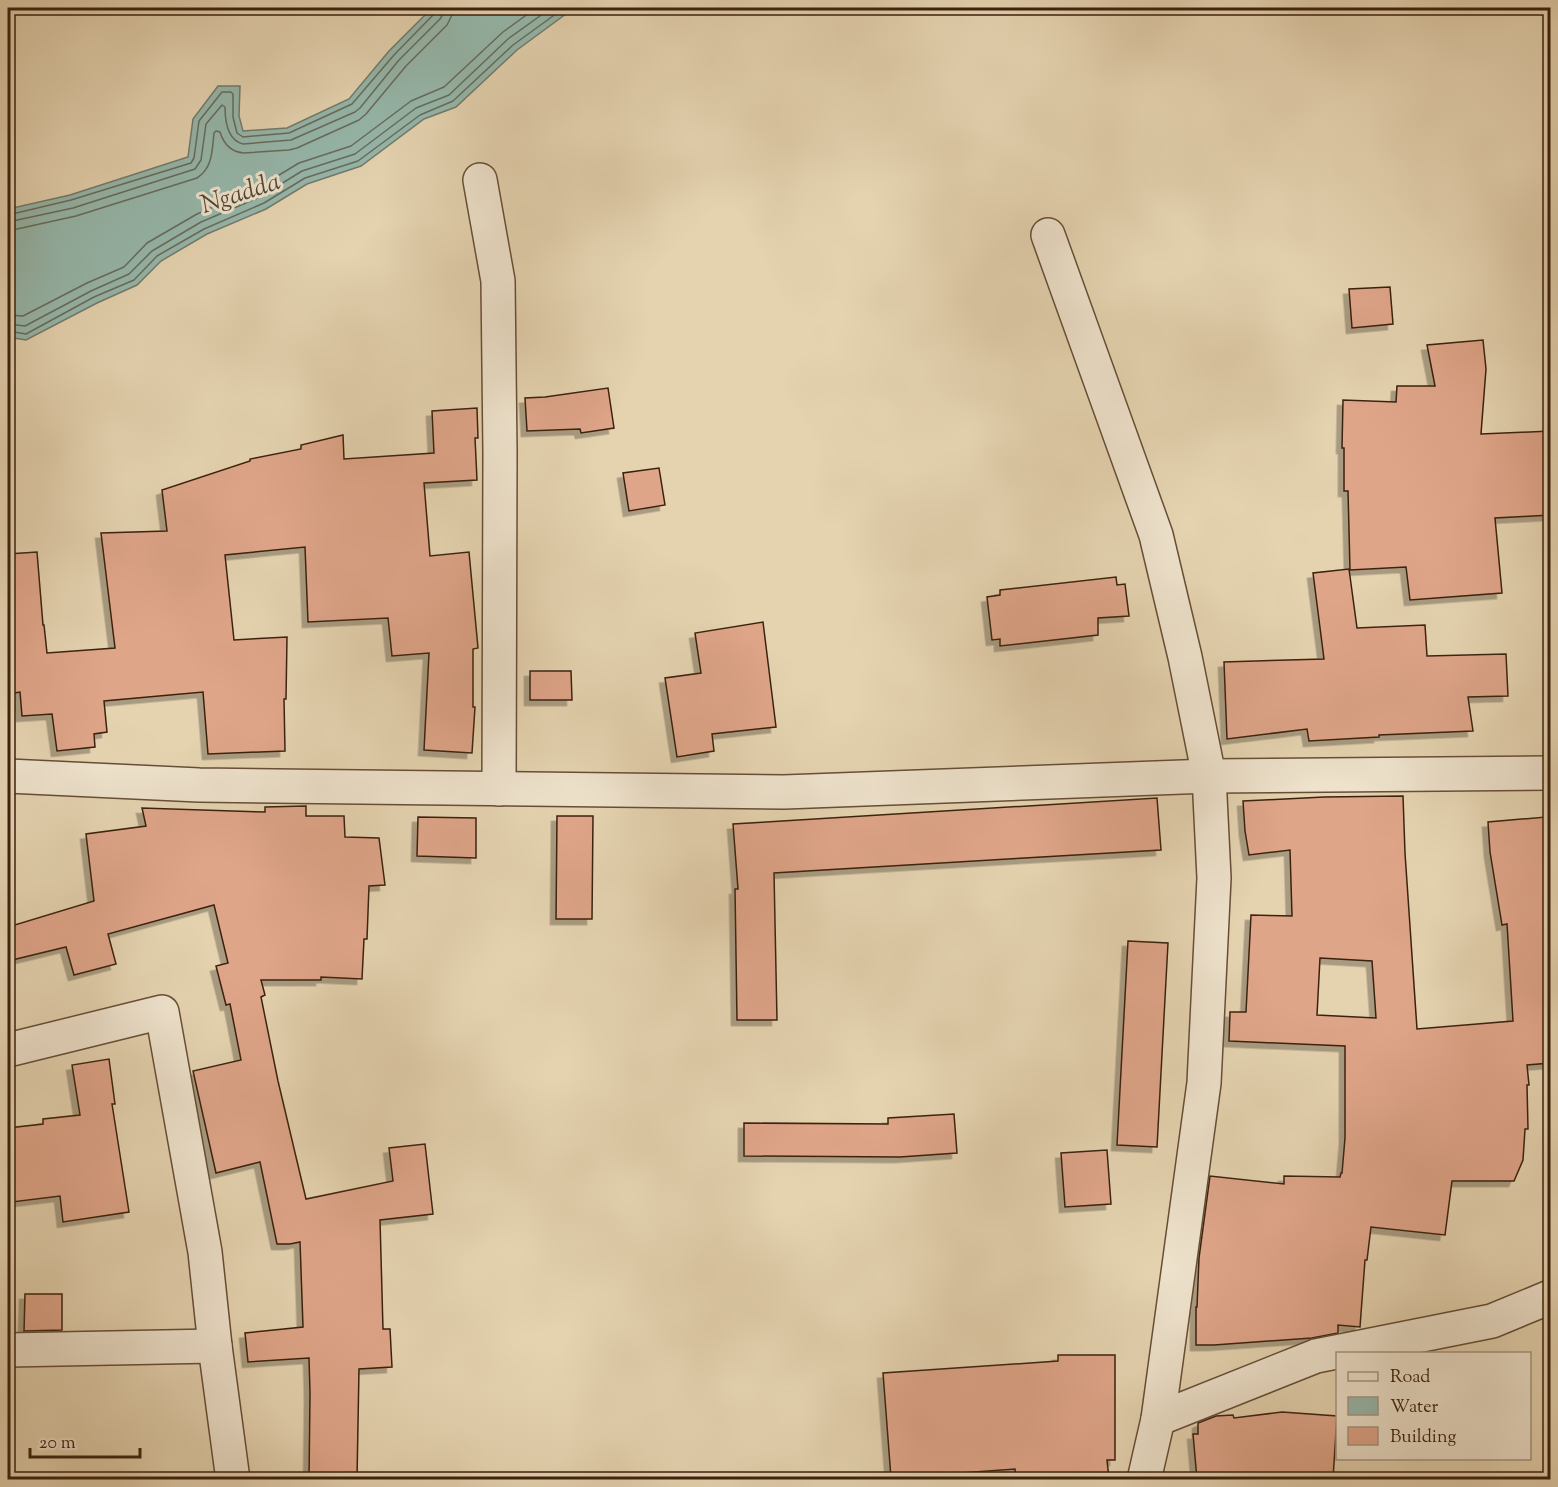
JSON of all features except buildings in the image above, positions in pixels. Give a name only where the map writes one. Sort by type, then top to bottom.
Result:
[{"type":"street","points":[[480,180],[498,281],[499,789]]},
{"type":"street","points":[[1048,235],[1156,535],[1185,657],[1209,777],[1215,878],[1204,1083],[1158,1419],[1143,1479]]},
{"type":"street","points":[[8,776],[199,785],[784,792],[1209,777],[1551,772]]},
{"type":"street","points":[[8,1050],[162,1012],[205,1252],[233,1479]]},
{"type":"street","points":[[1336,1352],[1492,1321],[1551,1297]]},
{"type":"street","points":[[8,1350],[215,1346]]},
{"type":"street","points":[[1158,1419],[1316,1356],[1336,1352]]},
{"type":"water","name":"Ngadda","points":[[432,8],[574,8],[517,50],[456,107],[424,119],[361,166],[307,184],[266,209],[207,234],[161,261],[137,285],[26,340],[8,337],[8,209],[70,195],[188,157],[193,119],[218,86],[240,86],[239,116],[243,131],[287,128],[349,99],[389,51]]}]
